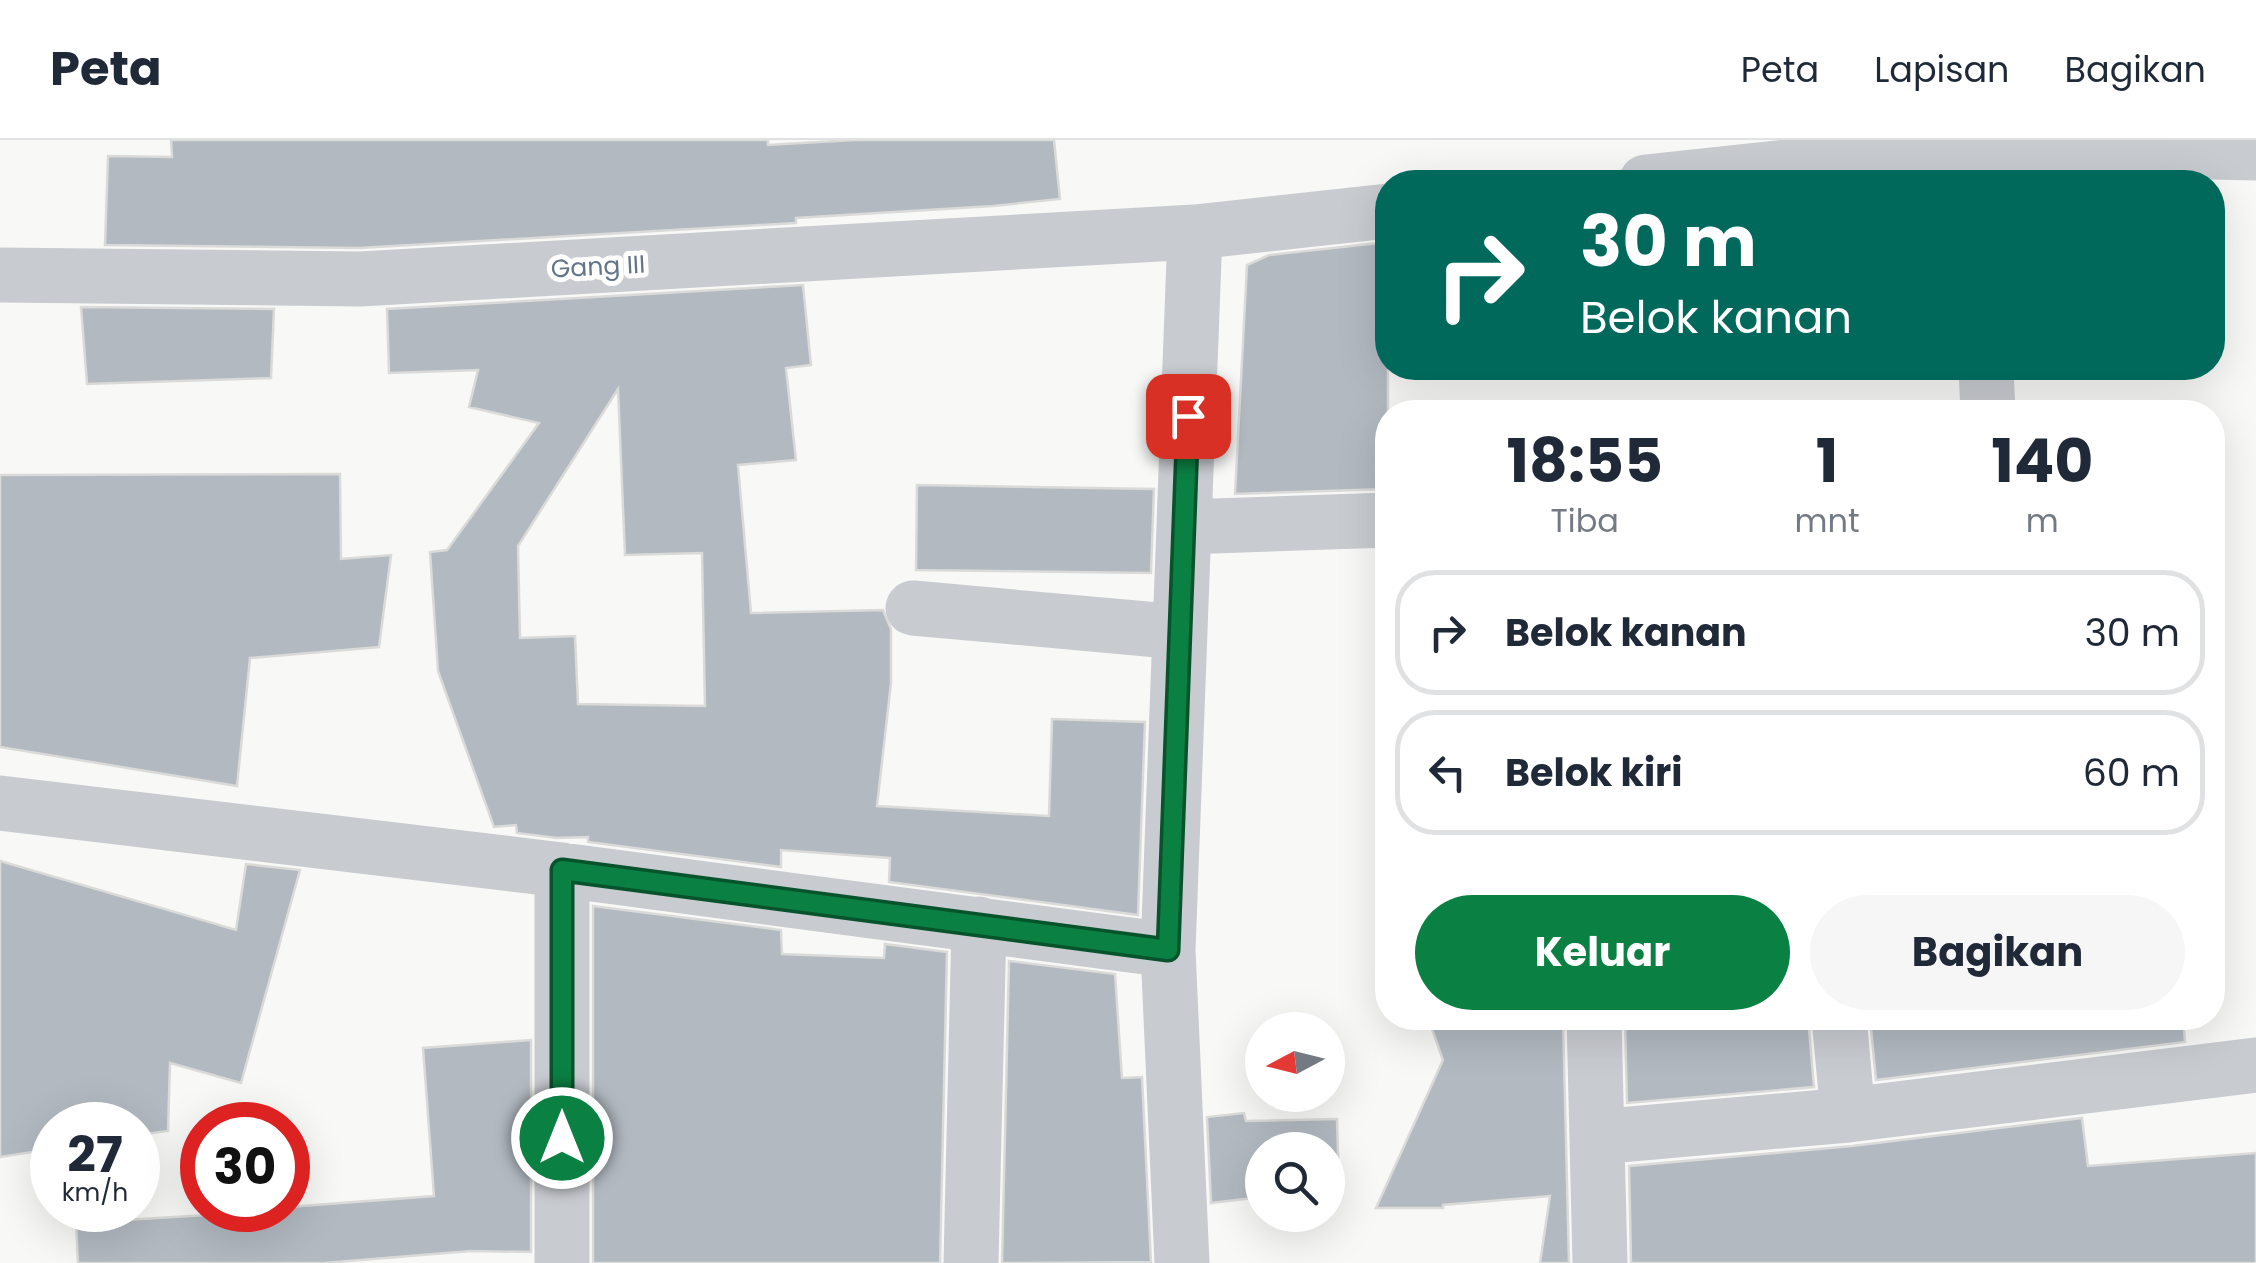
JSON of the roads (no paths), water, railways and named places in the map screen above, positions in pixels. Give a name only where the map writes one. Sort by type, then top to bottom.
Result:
[{"type":"street","points":[[1878,170],[2256,153]]},
{"type":"street","name":"Gang III","points":[[0,275],[360,279],[1195,232],[1375,211]]},
{"type":"street","points":[[1182,1263],[1168,950],[1195,232]]},
{"type":"street","points":[[1184,527],[1375,520]]},
{"type":"street","points":[[913,608],[1180,632]]},
{"type":"street","points":[[0,803],[562,870],[1168,950]]},
{"type":"street","points":[[562,870],[562,1263]]},
{"type":"street","points":[[972,1263],[978,924]]},
{"type":"street","points":[[1594,1030],[1600,1263]]},
{"type":"street","points":[[1840,1030],[1848,1115]]},
{"type":"street","points":[[1597,1137],[1848,1115],[2256,1065]]}]
